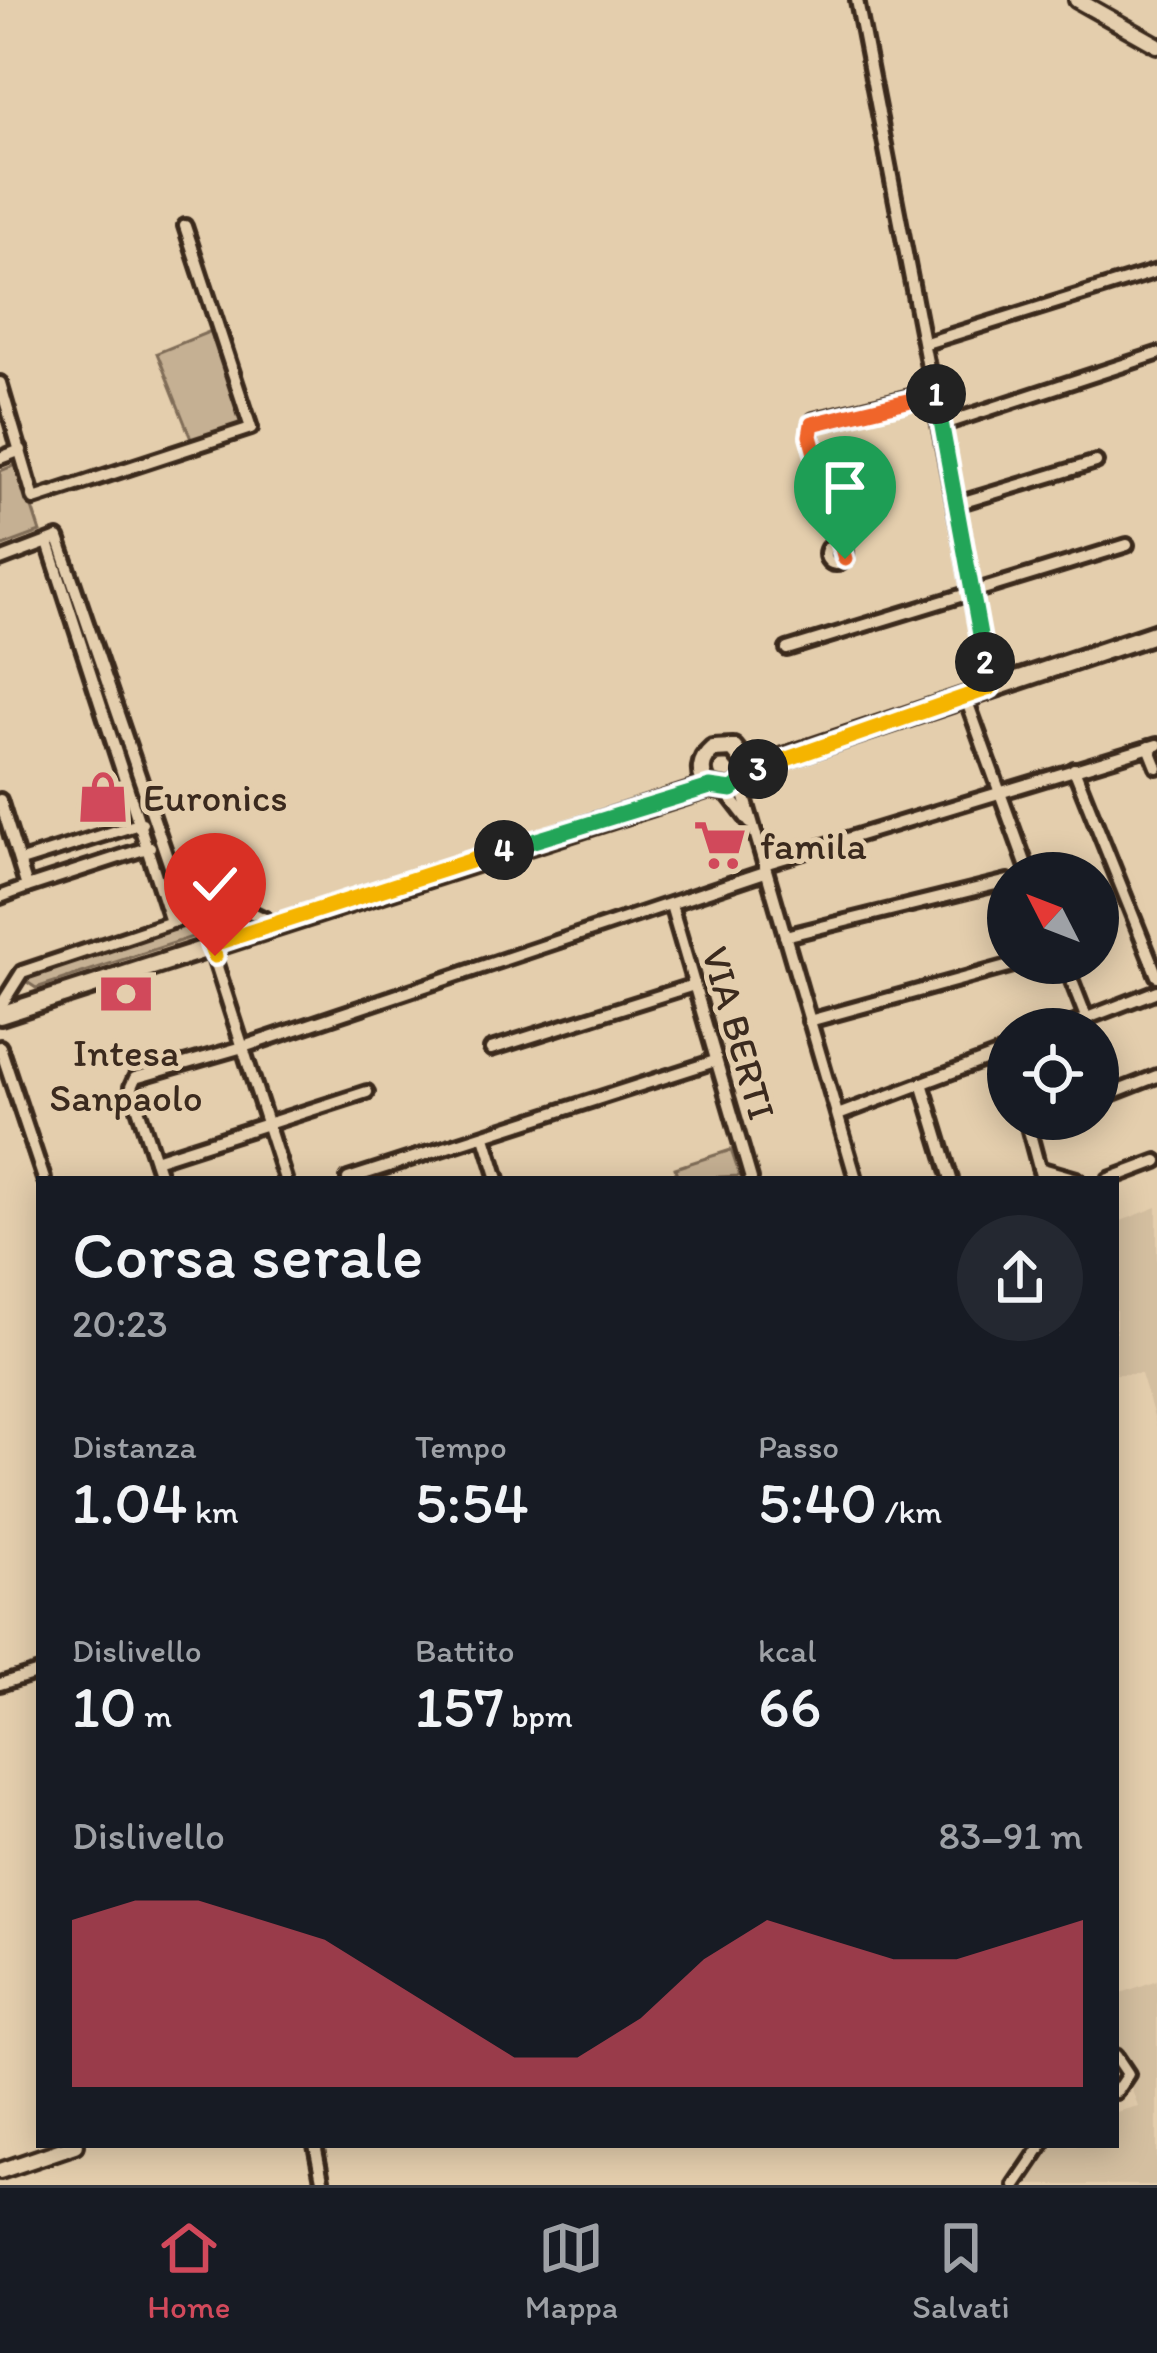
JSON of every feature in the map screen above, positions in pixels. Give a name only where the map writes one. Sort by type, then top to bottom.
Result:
[{"type":"main road","points":[[10,1009],[653,802],[730,785],[796,753],[1157,633]]},
{"type":"main road","points":[[653,802],[719,747],[796,753]]},
{"type":"main road","points":[[730,785],[746,764],[739,752]]},
{"type":"main road","points":[[703,759],[702,774],[730,785]]},
{"type":"street","points":[[858,0],[990,688]]},
{"type":"street","points":[[1077,0],[1157,45]]},
{"type":"street","points":[[0,383],[34,499],[251,428],[185,226]]},
{"type":"street","points":[[926,343],[1157,271]]},
{"type":"street","points":[[941,424],[1157,354]]},
{"type":"street","points":[[841,547],[810,436],[814,420],[935,391]]},
{"type":"street","points":[[0,458],[21,450]]},
{"type":"street","points":[[957,505],[1096,462]]},
{"type":"street","points":[[0,560],[58,538],[187,916]]},
{"type":"street","points":[[48,543],[171,922]]},
{"type":"street","points":[[787,649],[970,589],[1127,545]]},
{"type":"street","points":[[969,707],[1021,852]]},
{"type":"street","points":[[160,1176],[131,1081],[670,904],[765,868],[1074,770],[1153,746],[1157,767]]},
{"type":"street","points":[[1074,770],[1157,976]]},
{"type":"street","points":[[730,785],[754,832],[855,1176]]},
{"type":"street","points":[[0,800],[26,887]]},
{"type":"street","points":[[21,862],[142,824]]},
{"type":"street","points":[[0,897],[150,847]]},
{"type":"street","points":[[785,936],[987,886]]},
{"type":"street","name":"VIA BERTI","points":[[670,904],[750,1176]]},
{"type":"street","points":[[223,906],[232,915],[218,942],[284,1176]]},
{"type":"street","points":[[20,975],[223,906],[251,909],[273,924]]},
{"type":"street","points":[[809,1021],[987,972]]},
{"type":"street","points":[[0,1033],[20,975]]},
{"type":"street","points":[[10,1009],[20,975]]},
{"type":"street","points":[[491,1049],[694,985]]},
{"type":"street","points":[[1111,1008],[1157,991]]},
{"type":"street","points":[[0,1047],[43,1176]]},
{"type":"street","points":[[838,1115],[987,1060]]},
{"type":"street","points":[[358,1176],[716,1061]]},
{"type":"street","points":[[1119,1091],[1157,1076]]},
{"type":"street","points":[[922,1083],[950,1176]]},
{"type":"street","points":[[155,1160],[367,1092]]},
{"type":"street","points":[[485,1137],[497,1176]]},
{"type":"street","points":[[1031,1140],[1040,1174]]},
{"type":"street","points":[[1117,1176],[1157,1161]]},
{"type":"street","points":[[0,1684],[36,1673]]},
{"type":"street","points":[[1119,2060],[1128,2074],[1119,2088]]},
{"type":"street","points":[[0,2171],[67,2148]]},
{"type":"street","points":[[316,2148],[323,2185]]},
{"type":"street","points":[[1016,2185],[1040,2148]]},
{"type":"shaded area","points":[[216,329],[246,425],[193,444],[157,353]]},
{"type":"shaded area","points":[[18,464],[40,532],[0,547],[0,471]]},
{"type":"shaded area","points":[[222,913],[223,927],[36,988],[27,982],[32,973]]},
{"type":"shaded area","points":[[731,1150],[740,1176],[677,1176],[675,1168]]},
{"type":"shaded area","points":[[1157,1207],[1157,1426],[1141,1374],[1119,1374],[1119,1222]]},
{"type":"shaded area","points":[[1157,1980],[1157,2185],[1024,2185],[1046,2148],[1119,2148],[1119,2111],[1138,2106],[1119,2057],[1119,1994]]},
{"type":"place","name":"Euronics","points":[[103,797]]},
{"type":"place","name":"famila","points":[[720,845]]},
{"type":"place","name":"Intesa Sanpaolo","points":[[126,994]]},
{"type":"route","points":[[215,956],[210,945],[651,803],[710,787],[726,792],[775,761],[990,688],[935,391],[814,420],[810,436],[845,559]]}]
